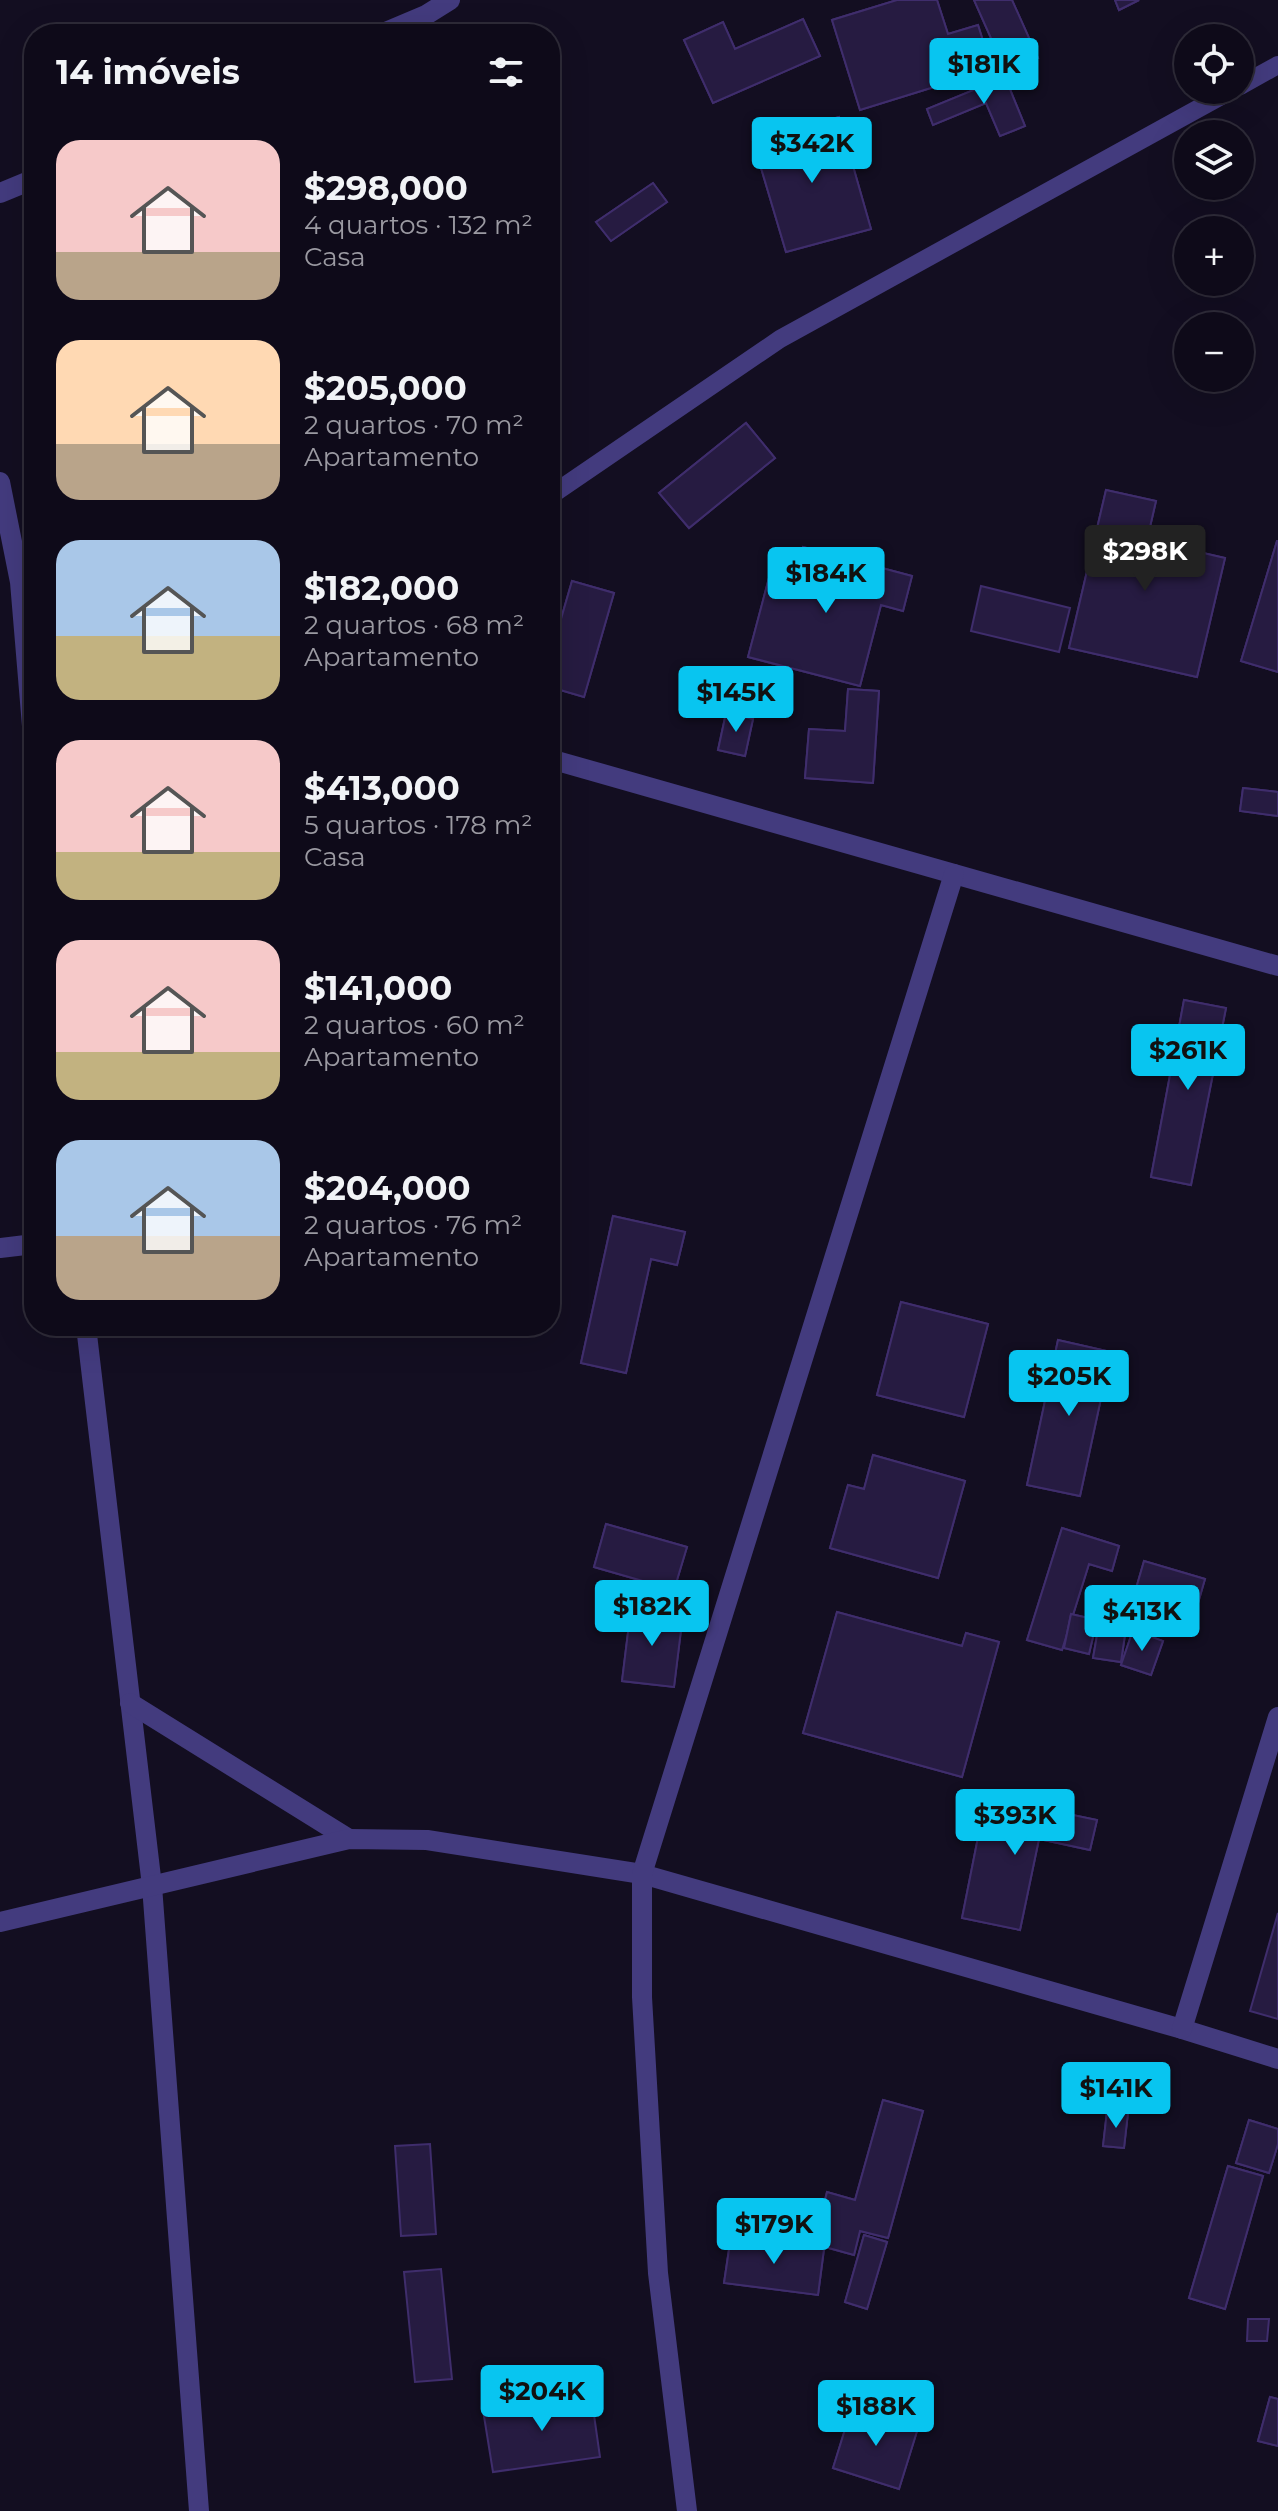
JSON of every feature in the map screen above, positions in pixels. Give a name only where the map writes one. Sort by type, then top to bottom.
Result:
[{"type":"street","points":[[405,24],[450,0]]},
{"type":"street","points":[[0,193],[24,183]]},
{"type":"street","points":[[0,482],[24,573]]},
{"type":"street","points":[[560,762],[1278,966]]},
{"type":"street","points":[[687,2511],[658,2273],[642,1997],[642,1874],[954,874]]},
{"type":"street","points":[[0,1248],[24,1245]]},
{"type":"street","points":[[87,1336],[152,1886],[199,2511]]},
{"type":"street","points":[[130,1703],[349,1839]]},
{"type":"street","points":[[1182,2029],[1278,1717]]},
{"type":"street","points":[[0,1922],[349,1839],[427,1840],[642,1874],[1278,2059]]},
{"type":"lane","points":[[1254,78],[1278,65]]},
{"type":"lane","points":[[560,489],[780,339],[1207,104]]},
{"type":"building","points":[[897,0],[937,0],[948,34],[978,25],[992,69],[860,110],[832,20]]},
{"type":"building","points":[[897,0],[937,0],[948,34],[978,25],[992,69],[860,110],[832,20]]},
{"type":"building","points":[[974,0],[1012,0],[1038,58],[1006,72]]},
{"type":"building","points":[[974,0],[1012,0],[1038,58],[1006,72]]},
{"type":"building","points":[[1115,0],[1139,0],[1119,10]]},
{"type":"building","points":[[1115,0],[1139,0],[1119,10]]},
{"type":"building","points":[[803,19],[820,56],[713,103],[684,40],[723,22],[735,49]]},
{"type":"building","points":[[803,19],[820,56],[713,103],[684,40],[723,22],[735,49]]},
{"type":"building","points":[[1005,77],[1025,126],[1000,136],[986,103],[933,125],[927,109]]},
{"type":"building","points":[[1005,77],[1025,126],[1000,136],[986,103],[933,125],[927,109]]},
{"type":"building","points":[[839,117],[871,229],[786,252],[753,141]]},
{"type":"building","points":[[839,117],[871,229],[786,252],[753,141]]},
{"type":"building","points":[[653,183],[667,202],[611,241],[596,222]]},
{"type":"building","points":[[653,183],[667,202],[611,241],[596,222]]},
{"type":"building","points":[[746,423],[775,458],[689,528],[659,493]]},
{"type":"building","points":[[746,423],[775,458],[689,528],[659,493]]},
{"type":"building","points":[[1106,490],[1156,501],[1147,540],[1225,558],[1197,677],[1069,648]]},
{"type":"building","points":[[1106,490],[1156,501],[1147,540],[1225,558],[1197,677],[1069,648]]},
{"type":"building","points":[[1278,541],[1278,672],[1241,661]]},
{"type":"building","points":[[1278,541],[1278,672],[1241,661]]},
{"type":"building","points":[[803,547],[912,576],[903,611],[881,605],[860,686],[748,657],[770,574],[795,580]]},
{"type":"building","points":[[803,547],[912,576],[903,611],[881,605],[860,686],[748,657],[770,574],[795,580]]},
{"type":"building","points":[[572,581],[614,593],[584,697],[560,690],[560,622]]},
{"type":"building","points":[[572,581],[614,593],[584,697],[560,690],[560,622]]},
{"type":"building","points":[[981,586],[1070,608],[1059,652],[971,631]]},
{"type":"building","points":[[848,689],[879,691],[873,783],[805,778],[809,729],[845,731]]},
{"type":"building","points":[[848,689],[879,691],[873,783],[805,778],[809,729],[845,731]]},
{"type":"building","points":[[726,713],[753,719],[745,756],[718,750]]},
{"type":"building","points":[[726,713],[753,719],[745,756],[718,750]]},
{"type":"building","points":[[1243,788],[1278,792],[1278,816],[1240,811]]},
{"type":"building","points":[[1243,788],[1278,792],[1278,816],[1240,811]]},
{"type":"building","points":[[1184,1000],[1226,1008],[1191,1185],[1151,1177]]},
{"type":"building","points":[[1184,1000],[1226,1008],[1191,1185],[1151,1177]]},
{"type":"building","points":[[613,1216],[685,1232],[677,1265],[651,1259],[626,1373],[581,1363]]},
{"type":"building","points":[[613,1216],[685,1232],[677,1265],[651,1259],[626,1373],[581,1363]]},
{"type":"building","points":[[901,1302],[988,1324],[964,1417],[877,1395]]},
{"type":"building","points":[[901,1302],[988,1324],[964,1417],[877,1395]]},
{"type":"building","points":[[1058,1340],[1111,1352],[1080,1496],[1027,1485]]},
{"type":"building","points":[[1058,1340],[1111,1352],[1080,1496],[1027,1485]]},
{"type":"building","points":[[873,1455],[965,1481],[938,1578],[830,1548],[848,1485],[864,1489]]},
{"type":"building","points":[[873,1455],[965,1481],[938,1578],[830,1548],[848,1485],[864,1489]]},
{"type":"building","points":[[606,1524],[687,1547],[674,1590],[594,1567]]},
{"type":"building","points":[[606,1524],[687,1547],[674,1590],[594,1567]]},
{"type":"building","points":[[1062,1528],[1119,1546],[1112,1571],[1089,1564],[1062,1650],[1027,1640]]},
{"type":"building","points":[[1062,1528],[1119,1546],[1112,1571],[1089,1564],[1062,1650],[1027,1640]]},
{"type":"building","points":[[1144,1561],[1205,1579],[1196,1610],[1135,1592]]},
{"type":"building","points":[[1144,1561],[1205,1579],[1196,1610],[1135,1592]]},
{"type":"building","points":[[631,1608],[683,1614],[674,1687],[622,1681]]},
{"type":"building","points":[[631,1608],[683,1614],[674,1687],[622,1681]]},
{"type":"building","points":[[837,1612],[962,1646],[966,1633],[999,1642],[962,1777],[803,1733]]},
{"type":"building","points":[[837,1612],[962,1646],[966,1633],[999,1642],[962,1777],[803,1733]]},
{"type":"building","points":[[1071,1614],[1097,1620],[1089,1654],[1064,1648]]},
{"type":"building","points":[[1071,1614],[1097,1620],[1089,1654],[1064,1648]]},
{"type":"building","points":[[1099,1624],[1126,1628],[1121,1662],[1093,1658]]},
{"type":"building","points":[[1099,1624],[1126,1628],[1121,1662],[1093,1658]]},
{"type":"building","points":[[1133,1630],[1163,1641],[1151,1675],[1121,1665]]},
{"type":"building","points":[[1133,1630],[1163,1641],[1151,1675],[1121,1665]]},
{"type":"building","points":[[986,1797],[1097,1820],[1090,1850],[1039,1839],[1020,1930],[962,1918]]},
{"type":"building","points":[[986,1797],[1097,1820],[1090,1850],[1039,1839],[1020,1930],[962,1918]]},
{"type":"building","points":[[1278,1913],[1278,2019],[1250,2011]]},
{"type":"building","points":[[883,2100],[923,2111],[888,2238],[860,2231],[854,2255],[814,2244],[827,2192],[855,2200]]},
{"type":"building","points":[[883,2100],[923,2111],[888,2238],[860,2231],[854,2255],[814,2244],[827,2192],[855,2200]]},
{"type":"building","points":[[1107,2111],[1128,2113],[1124,2148],[1103,2146]]},
{"type":"building","points":[[1107,2111],[1128,2113],[1124,2148],[1103,2146]]},
{"type":"building","points":[[1249,2120],[1278,2129],[1278,2144],[1269,2173],[1236,2163]]},
{"type":"building","points":[[1249,2120],[1278,2129],[1278,2144],[1269,2173],[1236,2163]]},
{"type":"building","points":[[430,2144],[436,2234],[401,2236],[395,2146]]},
{"type":"building","points":[[1228,2166],[1263,2176],[1225,2309],[1189,2298]]},
{"type":"building","points":[[1228,2166],[1263,2176],[1225,2309],[1189,2298]]},
{"type":"building","points":[[864,2235],[887,2242],[867,2309],[845,2302]]},
{"type":"building","points":[[864,2235],[887,2242],[867,2309],[845,2302]]},
{"type":"building","points":[[731,2236],[824,2249],[818,2295],[724,2283]]},
{"type":"building","points":[[731,2236],[824,2249],[818,2295],[724,2283]]},
{"type":"building","points":[[441,2269],[452,2379],[415,2382],[404,2272]]},
{"type":"building","points":[[1248,2319],[1269,2319],[1267,2341],[1247,2341]]},
{"type":"building","points":[[591,2394],[600,2457],[493,2472],[483,2410]]},
{"type":"building","points":[[1270,2397],[1278,2399],[1278,2446],[1258,2441]]},
{"type":"building","points":[[1270,2397],[1278,2399],[1278,2446],[1258,2441]]},
{"type":"building","points":[[852,2407],[918,2428],[899,2489],[833,2468]]},
{"type":"building","points":[[852,2407],[918,2428],[899,2489],[833,2468]]}]
